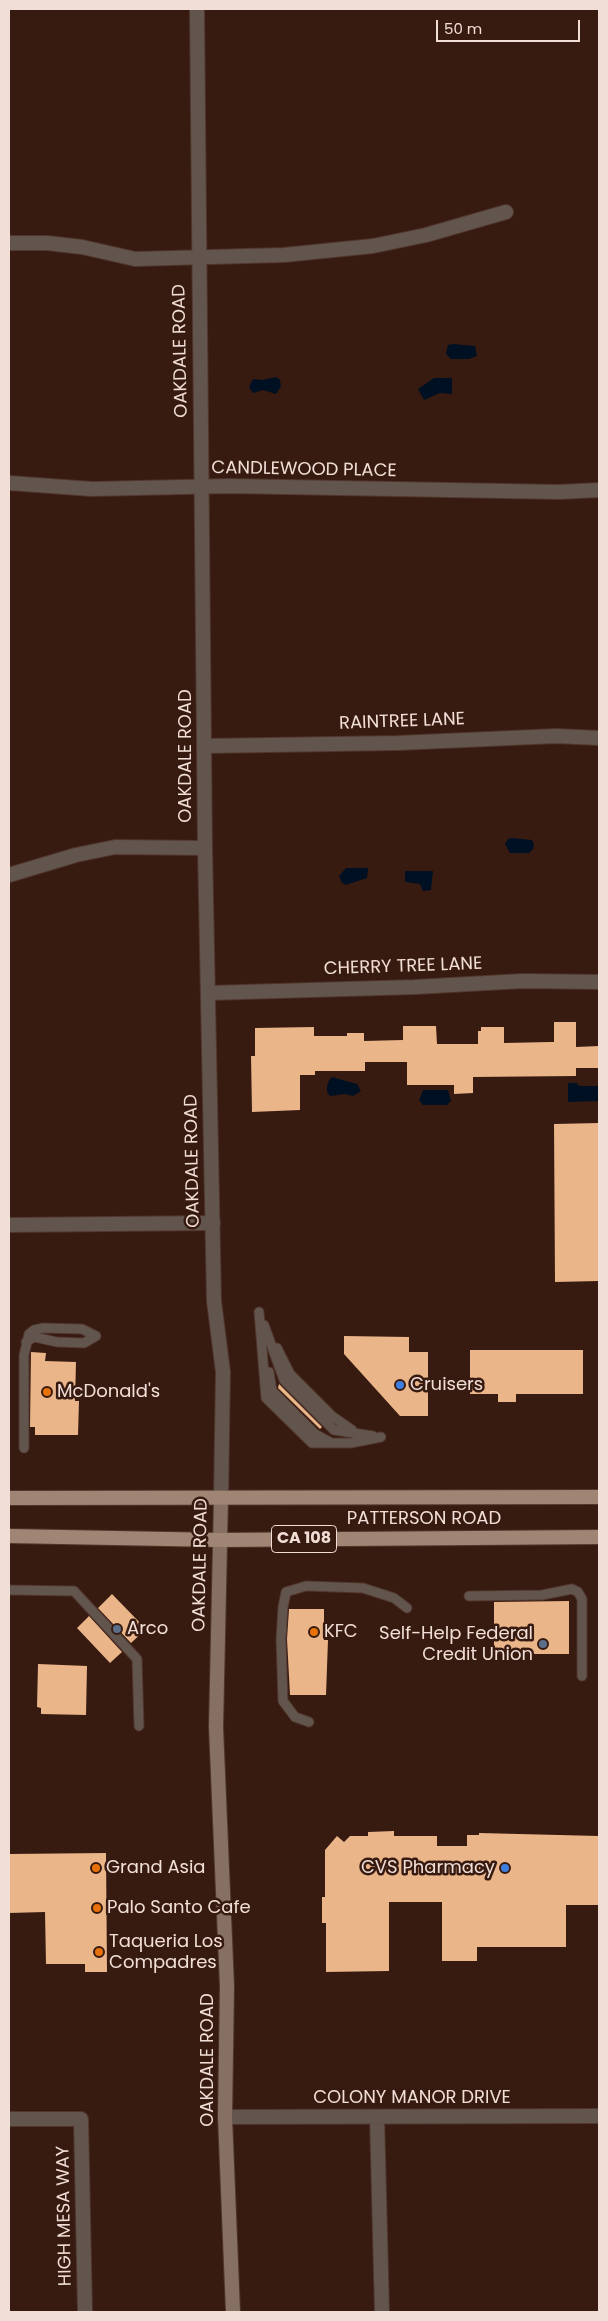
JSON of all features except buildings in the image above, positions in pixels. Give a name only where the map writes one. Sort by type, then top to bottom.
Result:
[{"type":"main road","name":"PATTERSON ROAD","points":[[9,1498],[599,1497]]},
{"type":"main road","name":"OAKDALE ROAD","points":[[221,1498],[216,1727],[227,1986],[225,2117],[233,2312]]},
{"type":"main road","name":"PATTERSON ROAD","points":[[9,1536],[219,1540],[599,1537]]},
{"type":"street","name":"OAKDALE ROAD","points":[[197,9],[205,848],[214,1301],[223,1372],[221,1498]]},
{"type":"street","points":[[9,242],[47,243],[82,247],[135,259],[284,256],[373,246],[426,235],[506,212]]},
{"type":"street","name":"CANDLEWOOD PLACE","points":[[9,483],[92,489],[228,486],[475,492],[599,490]]},
{"type":"street","name":"RAINTREE LANE","points":[[205,746],[398,743],[546,736],[599,738]]},
{"type":"street","points":[[9,875],[76,855],[115,847],[205,848]]},
{"type":"street","name":"CHERRY TREE LANE","points":[[208,993],[415,987],[523,981],[599,982]]},
{"type":"street","points":[[9,1225],[213,1223]]},
{"type":"street","name":"COLONY MANOR DRIVE","points":[[225,2117],[599,2116]]},
{"type":"street","points":[[378,2117],[382,2312]]},
{"type":"street","name":"HIGH MESA WAY","points":[[9,2119],[81,2119],[85,2312]]},
{"type":"lane","points":[[259,1312],[284,1380],[334,1430],[381,1438],[351,1443],[332,1443],[312,1443],[266,1398],[259,1312]]},
{"type":"lane","points":[[24,1448],[26,1342],[34,1330],[43,1328],[82,1329],[96,1336],[84,1343],[56,1342],[34,1337],[26,1342]]},
{"type":"lane","points":[[309,1722],[295,1717],[283,1701],[282,1639],[283,1608],[286,1592],[306,1586],[362,1588],[394,1598],[407,1608]]},
{"type":"lane","points":[[469,1596],[542,1595],[572,1589],[578,1592],[582,1599],[582,1676]]},
{"type":"lane","points":[[9,1590],[74,1591],[137,1658],[139,1726]]},
{"type":"water","points":[[448,345],[475,346],[477,356],[469,359],[451,359],[446,354]]},
{"type":"water","points":[[276,377],[280,380],[281,386],[276,394],[263,390],[253,393],[249,387],[253,379],[262,380]]},
{"type":"water","points":[[434,378],[452,378],[452,394],[440,393],[424,400],[418,389]]},
{"type":"water","points":[[508,839],[532,840],[533,849],[529,853],[510,853],[505,844]]},
{"type":"water","points":[[346,868],[368,868],[367,878],[346,885],[342,883],[339,876]]},
{"type":"water","points":[[405,871],[433,871],[431,890],[423,891],[420,884],[405,882]]},
{"type":"water","points":[[332,1077],[357,1084],[361,1091],[353,1096],[345,1094],[330,1096],[327,1092],[327,1087]]},
{"type":"water","points":[[568,1083],[577,1083],[579,1086],[598,1086],[598,1101],[568,1102]]},
{"type":"water","points":[[423,1090],[448,1090],[451,1101],[447,1105],[423,1105],[419,1100]]},
{"type":"place","name":"Cruisers","points":[[400,1385]]},
{"type":"place","name":"McDonald's","points":[[47,1392]]},
{"type":"place","name":"Arco","points":[[117,1629]]},
{"type":"place","name":"KFC","points":[[314,1632]]},
{"type":"place","name":"Self-Help Federal Credit Union","points":[[543,1644]]},
{"type":"place","name":"Grand Asia","points":[[96,1868]]},
{"type":"place","name":"CVS Pharmacy","points":[[505,1868]]},
{"type":"place","name":"Palo Santo Cafe","points":[[97,1908]]},
{"type":"place","name":"Taqueria Los Compadres","points":[[99,1952]]}]
